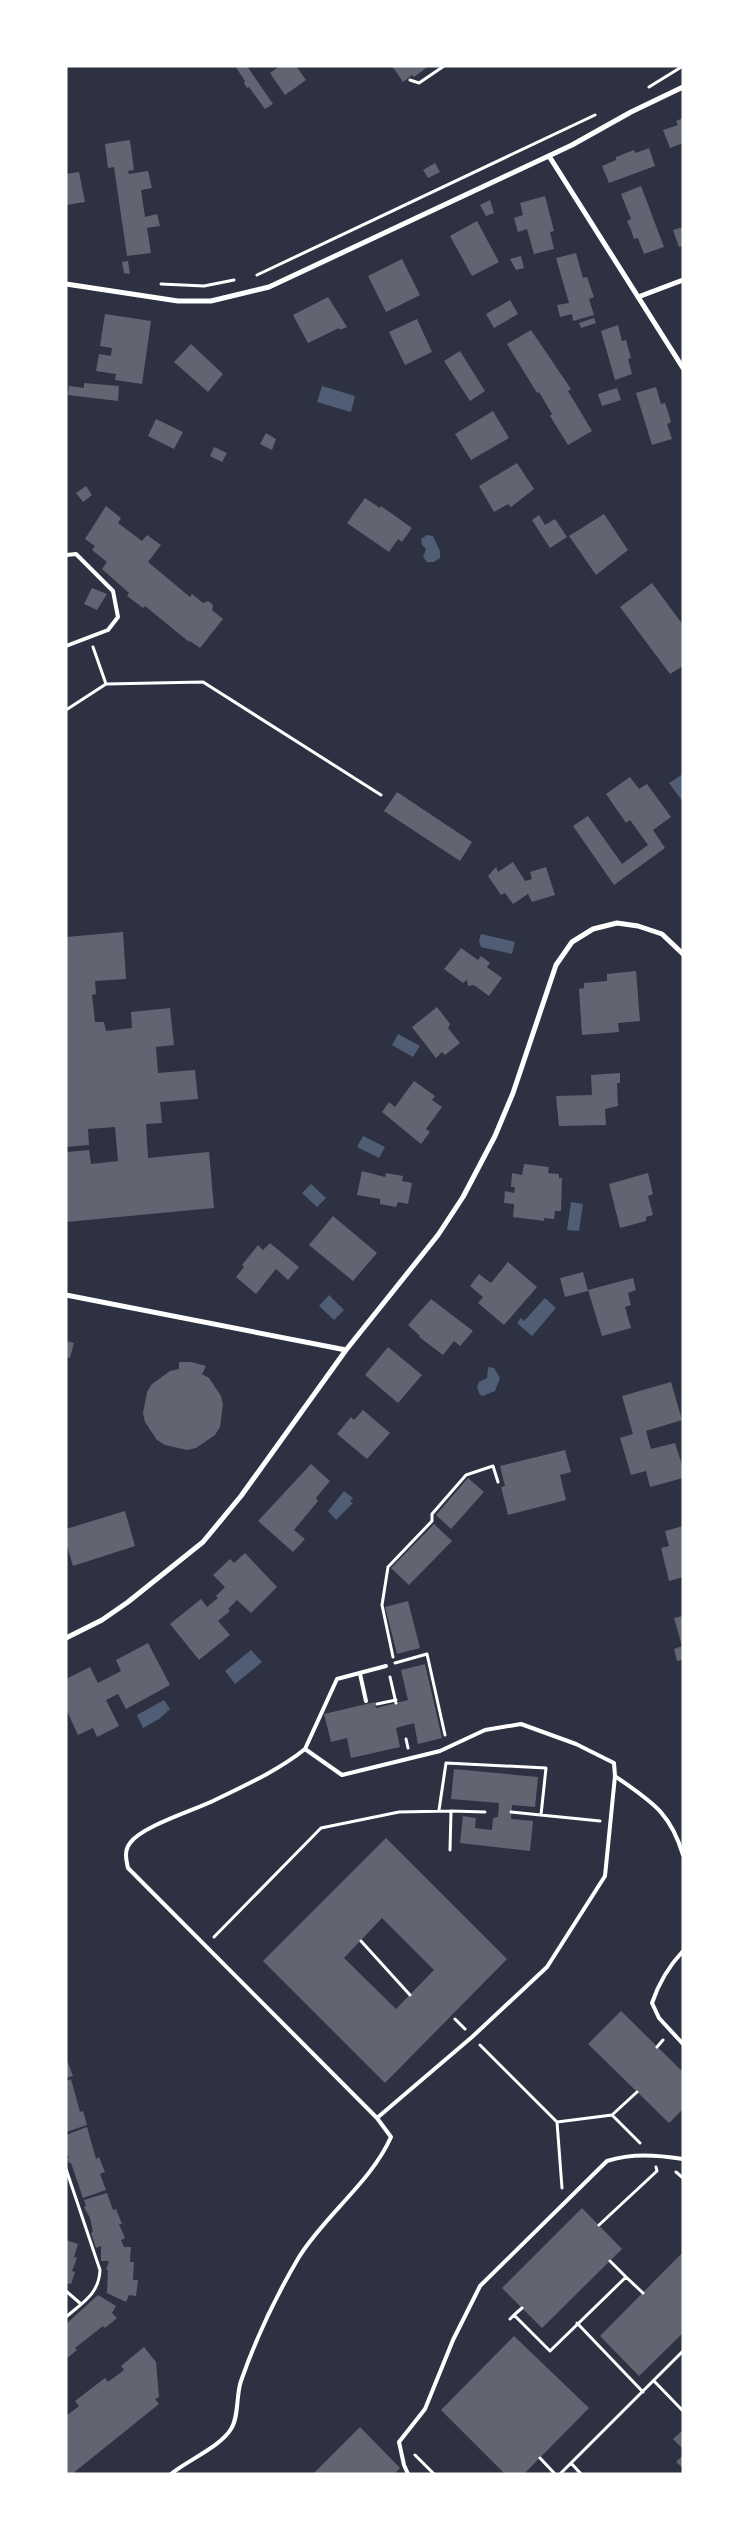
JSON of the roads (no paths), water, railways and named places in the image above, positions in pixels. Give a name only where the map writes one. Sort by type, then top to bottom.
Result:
[{"type":"street","points":[[66,284],[178,301],[211,301],[243,295],[269,287],[550,156],[683,87]]},
{"type":"street","points":[[550,156],[683,368]]},
{"type":"street","points":[[638,297],[683,280]]},
{"type":"street","points":[[66,1638],[102,1620],[128,1602],[203,1542],[241,1496],[346,1350],[438,1235],[463,1198],[495,1136],[514,1093],[556,965],[572,942],[593,929],[617,923],[638,926],[662,934],[683,954]]},
{"type":"street","points":[[66,1295],[346,1350]]},
{"type":"lane","points":[[66,555],[76,554],[113,591],[118,617],[108,630],[66,646]]},
{"type":"lane","points":[[171,2474],[222,2439],[232,2428],[240,2384],[257,2338],[299,2257],[320,2226],[379,2160],[391,2137],[377,2118],[128,1868],[125,1855],[130,1842],[146,1830],[215,1800],[293,1759],[306,1749],[337,1679],[386,1666]]},
{"type":"lane","points":[[360,1674],[366,1701]]},
{"type":"lane","points":[[306,1749],[342,1775],[436,1751],[485,1730],[522,1724],[576,1744],[614,1763],[615,1776],[604,1876],[547,1967],[472,2036],[377,2118]]},
{"type":"lane","points":[[615,1776],[659,1808],[676,1834],[683,1855]]},
{"type":"lane","points":[[683,1951],[668,1966],[658,1985],[652,2003],[659,2018],[683,2044]]},
{"type":"lane","points":[[408,2474],[399,2442],[425,2409],[453,2340],[480,2286],[607,2162],[623,2156],[652,2155],[683,2159]]},
{"type":"water","points":[[322,386],[355,396],[351,412],[317,402]]},
{"type":"water","points":[[427,535],[433,536],[440,551],[440,558],[434,562],[427,562],[423,557],[426,549],[422,545],[421,539]]},
{"type":"water","points":[[683,774],[683,802],[669,783]]},
{"type":"water","points":[[481,934],[515,942],[512,954],[481,947],[479,941]]},
{"type":"water","points":[[398,1034],[420,1046],[413,1057],[392,1045]]},
{"type":"water","points":[[363,1136],[385,1147],[379,1158],[357,1147]]},
{"type":"water","points":[[311,1184],[326,1198],[317,1207],[302,1193]]},
{"type":"water","points":[[571,1202],[583,1204],[579,1231],[567,1230]]},
{"type":"water","points":[[329,1295],[344,1310],[334,1320],[319,1306]]},
{"type":"water","points":[[545,1298],[556,1308],[532,1336],[517,1323],[521,1318],[524,1321]]},
{"type":"water","points":[[488,1367],[494,1368],[500,1378],[495,1391],[483,1396],[480,1395],[477,1387],[479,1382],[487,1378]]},
{"type":"water","points":[[344,1491],[353,1498],[350,1501],[353,1503],[336,1520],[328,1511]]},
{"type":"water","points":[[251,1650],[262,1662],[235,1684],[225,1671]]},
{"type":"water","points":[[164,1700],[170,1709],[159,1719],[143,1728],[137,1715]]}]
